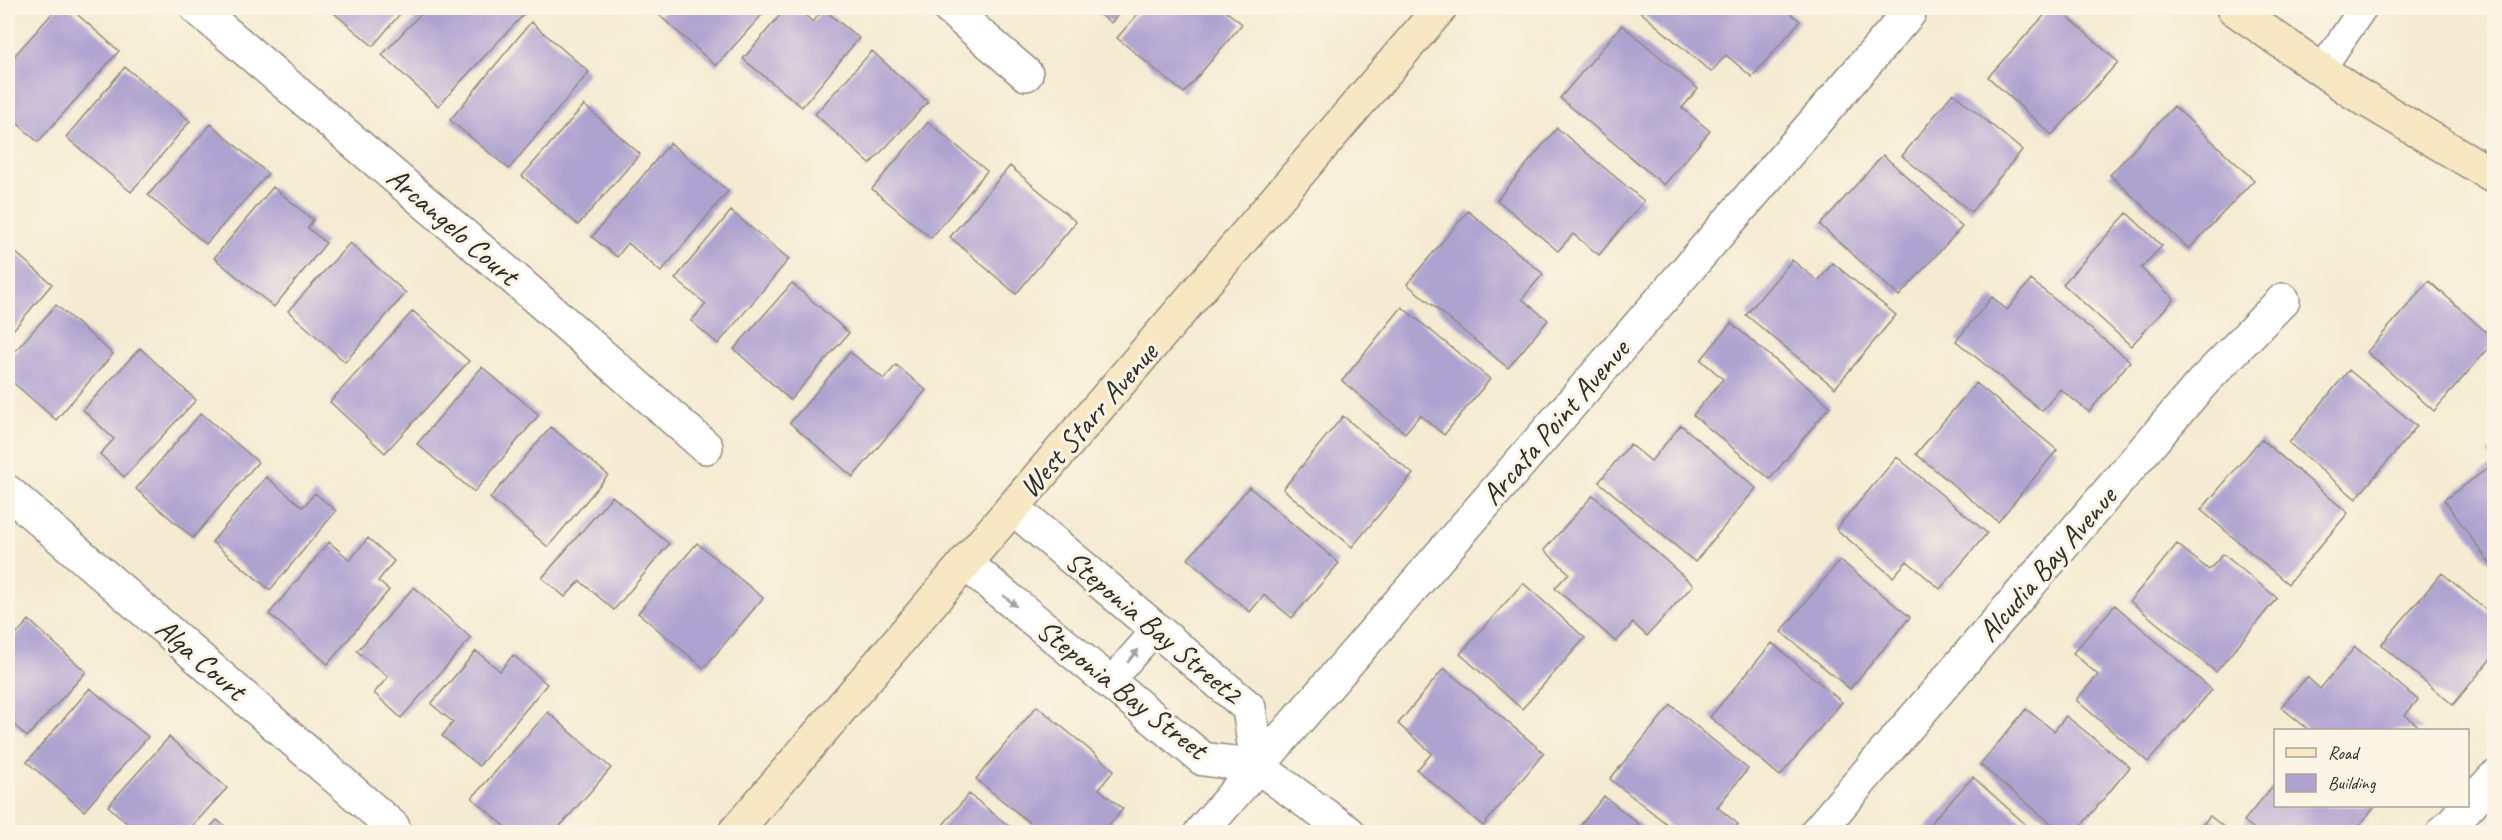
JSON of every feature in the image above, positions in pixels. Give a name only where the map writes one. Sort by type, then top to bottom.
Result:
[{"type":"main road","name":"West Starr Avenue","points":[[735,832],[1440,8]]},
{"type":"main road","points":[[2233,8],[2353,92],[2494,176]]},
{"type":"street","name":"Arcangelo Court","points":[[197,8],[516,280],[706,447]]},
{"type":"street","points":[[949,8],[1026,74]]},
{"type":"street","name":"Arcata Point Avenue","points":[[1201,832],[1909,13]]},
{"type":"street","name":"Alcudia Bay Avenue","points":[[1817,832],[2202,383],[2283,300]]},
{"type":"street","name":"Alga Court","points":[[8,492],[393,827]]},
{"type":"street","name":"Steponia Bay Street2","points":[[1013,508],[1250,708],[1257,766]]},
{"type":"street","name":"Steponia Bay Street","points":[[965,563],[1203,759],[1257,766],[1348,832]]},
{"type":"street","points":[[2469,805],[2494,778]]},
{"type":"street","points":[[2444,832],[2467,807]]},
{"type":"lane","points":[[2321,70],[2363,8]]},
{"type":"lane","points":[[1109,683],[1156,629]]},
{"type":"building","points":[[57,8],[70,8],[119,51],[38,142],[8,115],[8,63]]},
{"type":"building","points":[[328,8],[405,8],[373,46]]},
{"type":"building","points":[[426,8],[523,8],[527,11],[438,106],[382,55]]},
{"type":"building","points":[[666,8],[768,8],[716,66],[659,15]]},
{"type":"building","points":[[786,8],[796,8],[813,22],[823,9],[859,38],[802,107],[743,59]]},
{"type":"building","points":[[1092,8],[1123,8],[1111,23]]},
{"type":"building","points":[[1143,8],[1222,8],[1242,24],[1184,93],[1117,38]]},
{"type":"building","points":[[1638,8],[1784,8],[1800,21],[1752,77],[1726,55],[1711,72]]},
{"type":"building","points":[[2051,8],[2058,8],[2118,62],[2052,135],[1988,77]]},
{"type":"building","points":[[531,22],[589,72],[509,169],[450,120]]},
{"type":"building","points":[[1622,25],[1698,89],[1682,108],[1710,131],[1664,185],[1560,98]]},
{"type":"building","points":[[872,51],[928,102],[870,164],[815,114]]},
{"type":"building","points":[[125,67],[190,121],[131,192],[66,137]]},
{"type":"building","points":[[1953,93],[2022,150],[1971,212],[1902,156]]},
{"type":"building","points":[[584,105],[640,154],[578,225],[522,176]]},
{"type":"building","points":[[2174,106],[2254,180],[2189,249],[2110,175]]},
{"type":"building","points":[[928,122],[987,171],[931,238],[872,189]]},
{"type":"building","points":[[211,124],[268,174],[206,244],[148,195]]},
{"type":"building","points":[[1557,128],[1644,201],[1599,255],[1573,234],[1558,251],[1497,200]]},
{"type":"building","points":[[670,143],[728,191],[661,272],[628,243],[617,257],[592,237]]},
{"type":"building","points":[[1883,155],[1962,227],[1899,296],[1820,225]]},
{"type":"building","points":[[1010,166],[1076,222],[1016,294],[950,237]]},
{"type":"building","points":[[273,187],[313,220],[308,228],[326,243],[274,307],[214,258]]},
{"type":"building","points":[[731,211],[789,259],[718,344],[691,321],[706,304],[675,279]]},
{"type":"building","points":[[1468,211],[1543,274],[1522,299],[1548,320],[1508,368],[1407,284]]},
{"type":"building","points":[[2127,213],[2162,246],[2141,268],[2174,299],[2131,346],[2063,284]]},
{"type":"building","points":[[350,243],[406,293],[345,362],[288,311]]},
{"type":"building","points":[[8,246],[52,284],[8,336]]},
{"type":"building","points":[[1792,260],[1818,281],[1833,263],[1896,315],[1835,388],[1746,315]]},
{"type":"building","points":[[2031,280],[2130,361],[2089,412],[2060,389],[2042,411],[1956,341],[1992,297],[2007,310]]},
{"type":"building","points":[[2429,281],[2494,339],[2494,342],[2434,411],[2367,352]]},
{"type":"building","points":[[792,283],[849,333],[790,400],[734,349]]},
{"type":"building","points":[[56,305],[113,354],[56,420],[8,378],[8,359]]},
{"type":"building","points":[[1402,307],[1490,379],[1444,435],[1420,415],[1405,433],[1342,381]]},
{"type":"building","points":[[413,311],[469,361],[385,453],[330,402]]},
{"type":"building","points":[[1731,323],[1830,406],[1770,479],[1693,415],[1723,379],[1701,360]]},
{"type":"building","points":[[140,348],[196,400],[124,477],[100,454],[114,439],[83,410]]},
{"type":"building","points":[[850,352],[884,379],[896,365],[926,390],[853,477],[790,423]]},
{"type":"building","points":[[482,367],[539,415],[474,492],[417,444]]},
{"type":"building","points":[[2349,370],[2417,426],[2356,499],[2289,443]]},
{"type":"building","points":[[1976,383],[2057,450],[1998,522],[1916,454]]},
{"type":"building","points":[[201,413],[258,462],[193,538],[136,489]]},
{"type":"building","points":[[1343,416],[1413,474],[1352,547],[1283,489]]},
{"type":"building","points":[[1681,425],[1756,488],[1695,562],[1599,482],[1630,444],[1651,461]]},
{"type":"building","points":[[551,427],[608,475],[548,547],[490,498]]},
{"type":"building","points":[[2261,439],[2348,513],[2288,584],[2201,510]]},
{"type":"building","points":[[2494,449],[2494,463],[2488,454]]},
{"type":"building","points":[[1897,457],[1987,533],[1940,589],[1907,561],[1893,577],[1836,529]]},
{"type":"building","points":[[2494,464],[2494,562],[2491,565],[2444,500]]},
{"type":"building","points":[[266,477],[303,507],[315,493],[336,511],[270,590],[212,542]]},
{"type":"building","points":[[1249,487],[1339,563],[1292,618],[1264,595],[1250,612],[1188,559]]},
{"type":"building","points":[[1593,495],[1693,585],[1647,636],[1633,623],[1616,642],[1555,588],[1569,573],[1544,550]]},
{"type":"building","points":[[612,496],[669,544],[614,610],[580,581],[565,597],[542,578]]},
{"type":"building","points":[[368,538],[394,561],[378,581],[389,590],[328,664],[269,614],[329,542],[350,560]]},
{"type":"building","points":[[697,543],[763,598],[704,668],[638,613]]},
{"type":"building","points":[[2177,544],[2209,570],[2223,554],[2277,598],[2216,672],[2130,601]]},
{"type":"building","points":[[1840,560],[1910,617],[1850,689],[1781,632]]},
{"type":"building","points":[[2442,573],[2494,617],[2494,655],[2453,705],[2381,645]]},
{"type":"building","points":[[1523,583],[1585,638],[1522,709],[1460,654]]},
{"type":"building","points":[[414,587],[471,638],[401,718],[374,693],[388,677],[357,651]]},
{"type":"building","points":[[2115,605],[2212,690],[2148,762],[2076,700],[2098,675],[2073,653]]},
{"type":"building","points":[[29,620],[86,672],[27,737],[8,719],[8,644]]},
{"type":"building","points":[[1772,643],[1842,702],[1780,776],[1710,717]]},
{"type":"building","points":[[2355,647],[2418,700],[2405,715],[2422,729],[2308,729],[2281,707],[2307,677],[2320,689]]},
{"type":"building","points":[[476,651],[500,671],[513,655],[547,684],[479,766],[442,736],[453,722],[431,704]]},
{"type":"building","points":[[1444,668],[1544,753],[1483,826],[1417,770],[1432,753],[1398,724]]},
{"type":"building","points":[[90,688],[148,737],[84,811],[27,762]]},
{"type":"building","points":[[1671,705],[1748,769],[1717,807],[1738,824],[1731,832],[1677,832],[1610,779]]},
{"type":"building","points":[[1037,706],[1114,770],[1099,789],[1123,809],[1103,832],[1041,832],[976,779]]},
{"type":"building","points":[[2026,709],[2054,731],[2066,716],[2130,767],[2076,832],[2062,832],[1980,765]]},
{"type":"building","points":[[548,712],[611,768],[555,832],[512,832],[472,798]]},
{"type":"building","points":[[169,737],[227,788],[187,832],[137,832],[108,806]]},
{"type":"building","points":[[1973,777],[2034,832],[1922,832]]},
{"type":"building","points":[[2274,784],[2274,807],[2374,808],[2354,832],[2258,832],[2244,821]]},
{"type":"building","points":[[969,794],[1016,832],[937,832]]},
{"type":"building","points":[[1604,796],[1649,832],[1575,832]]},
{"type":"building","points":[[2210,816],[2230,832],[2196,832]]},
{"type":"building","points":[[217,820],[232,832],[206,832]]}]
